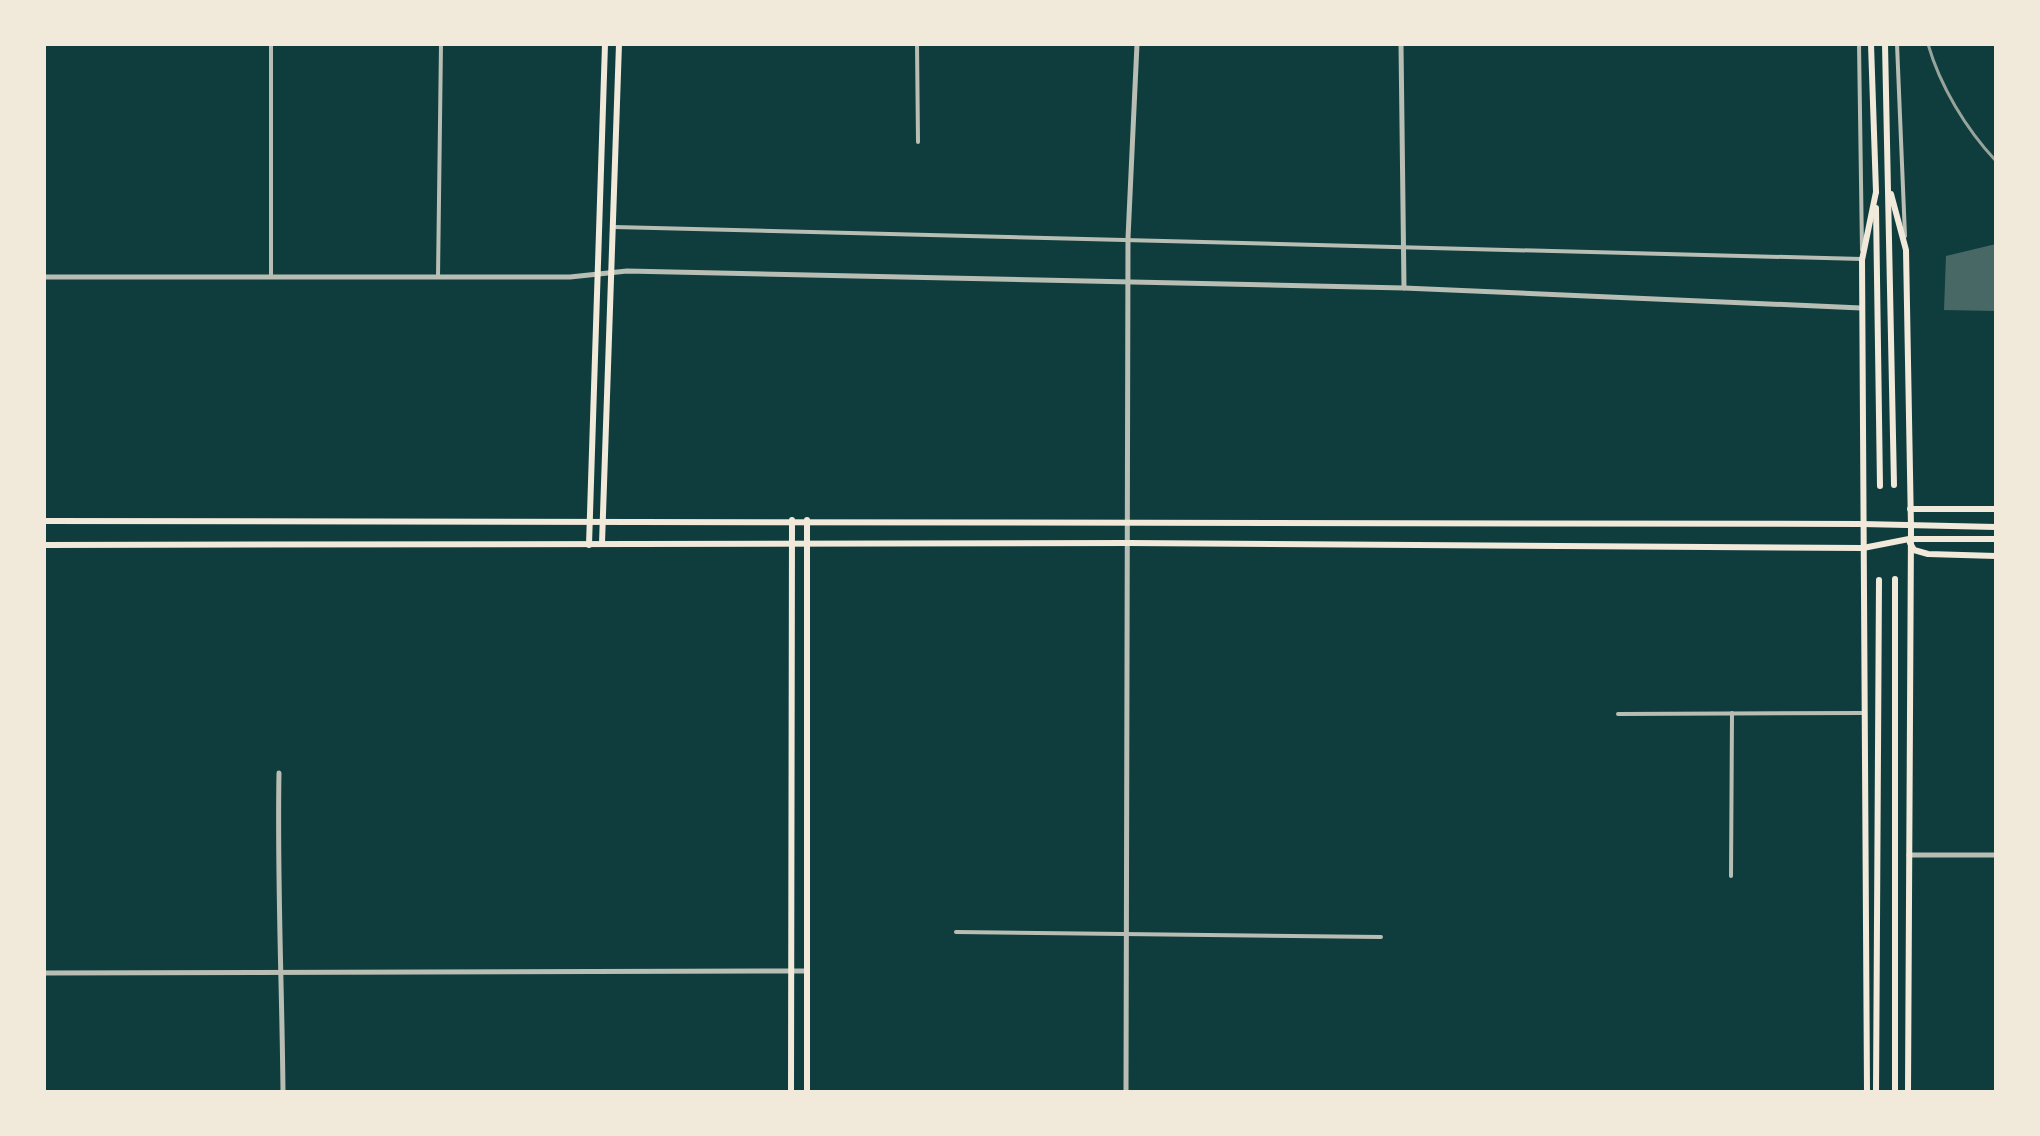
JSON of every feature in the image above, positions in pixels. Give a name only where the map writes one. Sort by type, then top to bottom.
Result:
[{"type":"main road","points":[[589,545],[605,44]]},
{"type":"main road","points":[[602,543],[619,44]]},
{"type":"main road","points":[[1871,44],[1880,486]]},
{"type":"main road","points":[[1885,44],[1891,194],[1894,485]]},
{"type":"main road","points":[[1867,1092],[1861,308],[1862,260],[1876,192]]},
{"type":"main road","points":[[1891,194],[1906,250],[1911,528],[1906,920],[1908,1092]]},
{"type":"main road","points":[[1910,509],[1996,509]]},
{"type":"main road","points":[[791,1092],[792,520]]},
{"type":"main road","points":[[44,521],[807,520],[1996,527]]},
{"type":"main road","points":[[807,520],[807,1092]]},
{"type":"main road","points":[[1909,539],[1914,550],[1928,554],[1996,556]]},
{"type":"main road","points":[[44,545],[1129,543],[1863,548],[1909,539],[1996,539]]},
{"type":"main road","points":[[1895,579],[1895,1092]]},
{"type":"main road","points":[[1876,1092],[1879,580]]},
{"type":"main road","points":[[1867,880],[1876,921]]},
{"type":"main road","points":[[1894,889],[1906,920]]},
{"type":"main road","points":[[1896,1010],[1908,1010]]},
{"type":"street","points":[[271,44],[271,277]]},
{"type":"street","points":[[438,277],[441,44]]},
{"type":"street","points":[[917,44],[918,142]]},
{"type":"street","points":[[1126,1092],[1128,238],[1137,44]]},
{"type":"street","points":[[1401,44],[1404,288]]},
{"type":"street","points":[[614,227],[1128,238],[1862,260],[1859,44]]},
{"type":"street","points":[[1897,44],[1906,250]]},
{"type":"street","points":[[44,277],[438,277],[613,272],[1404,288],[1861,308]]},
{"type":"street","points":[[1731,876],[1732,713]]},
{"type":"street","points":[[1618,714],[1863,713]]},
{"type":"street","points":[[279,773],[277,880],[284,972],[283,1092]]},
{"type":"street","points":[[1909,855],[1996,855]]},
{"type":"street","points":[[956,932],[1381,937]]},
{"type":"street","points":[[44,973],[807,971]]},
{"type":"building","points":[[1996,244],[1996,311],[1944,310],[1946,256]]},
{"type":"railway","points":[[1928,44],[1939,76],[1955,106],[1996,161]]}]
